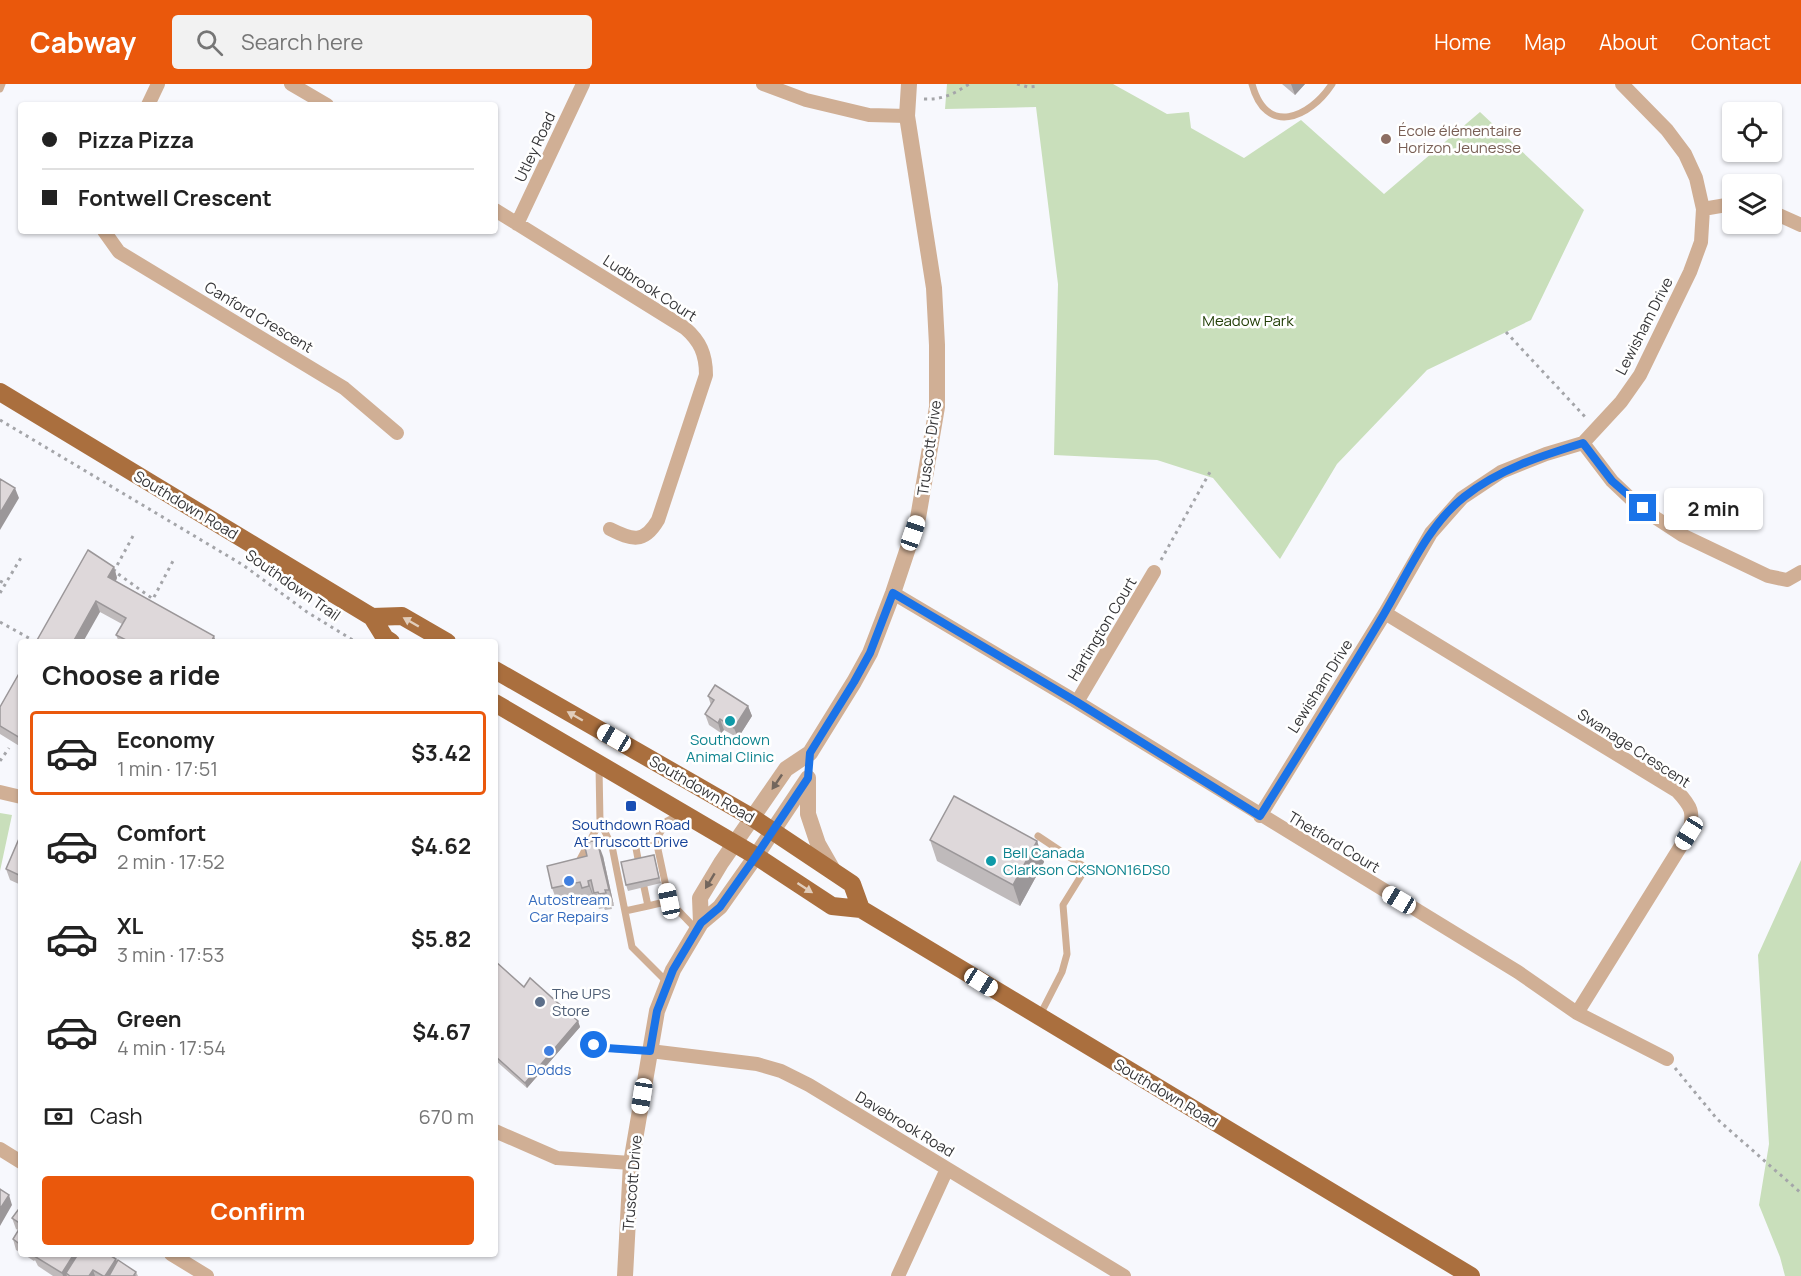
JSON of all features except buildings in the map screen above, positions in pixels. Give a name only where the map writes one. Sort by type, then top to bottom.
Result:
[{"type":"main road","name":"Southdown Road","points":[[0,392],[372,617],[386,639]]},
{"type":"main road","points":[[372,617],[402,616],[442,639]]},
{"type":"main road","name":"Southdown Road","points":[[498,672],[753,818],[852,884],[861,909]]},
{"type":"main road","name":"Southdown Road","points":[[498,705],[756,856],[832,906],[861,909],[1471,1276]]},
{"type":"street","points":[[149,102],[158,84]]},
{"type":"street","points":[[291,84],[317,90]]},
{"type":"street","name":"Utley Road","points":[[517,224],[583,84]]},
{"type":"street","points":[[763,84],[806,100],[869,115],[907,116]]},
{"type":"street","name":"Lewisham Drive","points":[[1260,816],[1431,533],[1462,498],[1501,472],[1546,454],[1583,443],[1621,402],[1640,375],[1690,272],[1701,242],[1703,209],[1696,178],[1685,154],[1667,130],[1622,84]]},
{"type":"street","name":"Truscott Drive","points":[[699,926],[700,898],[734,843],[786,769],[810,753],[870,653],[918,518],[937,407],[937,345],[934,288],[907,116],[909,91]]},
{"type":"street","points":[[1703,209],[1722,206]]},
{"type":"street","name":"Ludbrook Court","points":[[498,212],[685,328],[697,338],[706,357],[706,375],[658,520],[652,530],[641,537],[628,538],[610,529]]},
{"type":"street","points":[[1782,216],[1801,225]]},
{"type":"street","name":"Canford Crescent","points":[[106,234],[119,252],[344,388],[397,433]]},
{"type":"street","points":[[1583,443],[1612,481],[1631,499],[1682,534],[1768,576],[1787,579],[1801,572]]},
{"type":"street","name":"Hartington Court","points":[[1077,702],[1154,572]]},
{"type":"street","name":"Thetford Court","points":[[893,593],[1077,702],[1518,972],[1577,1013],[1667,1059]]},
{"type":"street","name":"Swanage Crescent","points":[[1384,613],[1677,791],[1687,802],[1693,818],[1689,833],[1577,1013]]},
{"type":"street","name":"Truscott Drive","points":[[625,1276],[631,1163],[657,1011],[673,970],[699,926],[720,907],[808,778],[810,753]]},
{"type":"street","points":[[808,778],[808,814],[818,844],[834,872]]},
{"type":"street","points":[[0,792],[18,795]]},
{"type":"street","name":"Davebrook Road","points":[[650,1051],[733,1060],[781,1071],[809,1085],[1124,1276]]},
{"type":"street","points":[[498,1132],[557,1158],[631,1163]]},
{"type":"street","points":[[0,1149],[18,1160]]},
{"type":"street","points":[[898,1276],[947,1169]]},
{"type":"street","points":[[176,1257],[207,1276]]},
{"type":"lane","points":[[0,89],[2,84]]},
{"type":"lane","points":[[1252,84],[1256,99],[1266,111],[1289,117],[1305,112],[1324,96],[1332,84]]},
{"type":"lane","points":[[598,764],[600,822],[612,846],[632,947],[668,983]]},
{"type":"lane","points":[[682,813],[667,821],[656,840],[669,901],[699,926]]},
{"type":"lane","points":[[576,866],[600,822]]},
{"type":"lane","points":[[1038,836],[1086,868],[1063,904],[1067,954],[1062,972],[1039,1017]]},
{"type":"lane","points":[[612,846],[656,840]]},
{"type":"lane","points":[[635,843],[639,864]]},
{"type":"lane","points":[[644,887],[648,906]]},
{"type":"lane","points":[[625,911],[669,901]]},
{"type":"lane","points":[[594,1045],[650,1051]]},
{"type":"path","points":[[909,91],[937,100],[969,84]]},
{"type":"path","points":[[1017,84],[1028,87],[1039,86]]},
{"type":"path","points":[[1506,332],[1596,429]]},
{"type":"path","name":"Southdown Trail","points":[[0,420],[243,565],[307,612],[351,639]]},
{"type":"path","points":[[1154,572],[1210,472]]},
{"type":"path","points":[[133,536],[114,571],[153,599],[173,561]]},
{"type":"path","points":[[0,593],[22,556]]},
{"type":"path","points":[[0,581],[6,584]]},
{"type":"path","points":[[0,622],[31,639]]},
{"type":"path","points":[[0,761],[9,748]]},
{"type":"path","points":[[1667,1059],[1717,1119],[1801,1193]]},
{"type":"green space","name":"Meadow Park","points":[[947,84],[1113,84],[1167,114],[1189,112],[1191,128],[1244,158],[1301,120],[1384,194],[1480,112],[1584,210],[1531,320],[1427,370],[1337,464],[1280,559],[1213,478],[1157,460],[1054,455],[1058,284],[1036,107],[945,109]]},
{"type":"green space","points":[[0,813],[12,815],[0,871]]},
{"type":"green space","points":[[1801,860],[1801,1276],[1785,1276],[1780,1257],[1759,1205],[1769,1144],[1758,955]]},
{"type":"place","name":"École élémentaire Horizon Jeunesse","points":[[1386,139]]},
{"type":"place","name":"Southdown Animal Clinic","points":[[730,721]]},
{"type":"place","name":"Southdown Road At Truscott Drive","points":[[631,806]]},
{"type":"place","name":"Bell Canada Clarkson CKSNON16DS0","points":[[991,861]]},
{"type":"place","name":"Autostream Car Repairs","points":[[569,881]]},
{"type":"place","name":"The UPS Store","points":[[540,1002]]},
{"type":"place","name":"Dodds","points":[[549,1051]]},
{"type":"route","points":[[594,1045],[650,1051],[657,1011],[673,970],[701,923],[720,907],[808,778],[810,753],[870,653],[893,593],[1077,702],[1260,816],[1431,533],[1462,498],[1501,472],[1546,454],[1583,443],[1612,481],[1643,508]]}]
